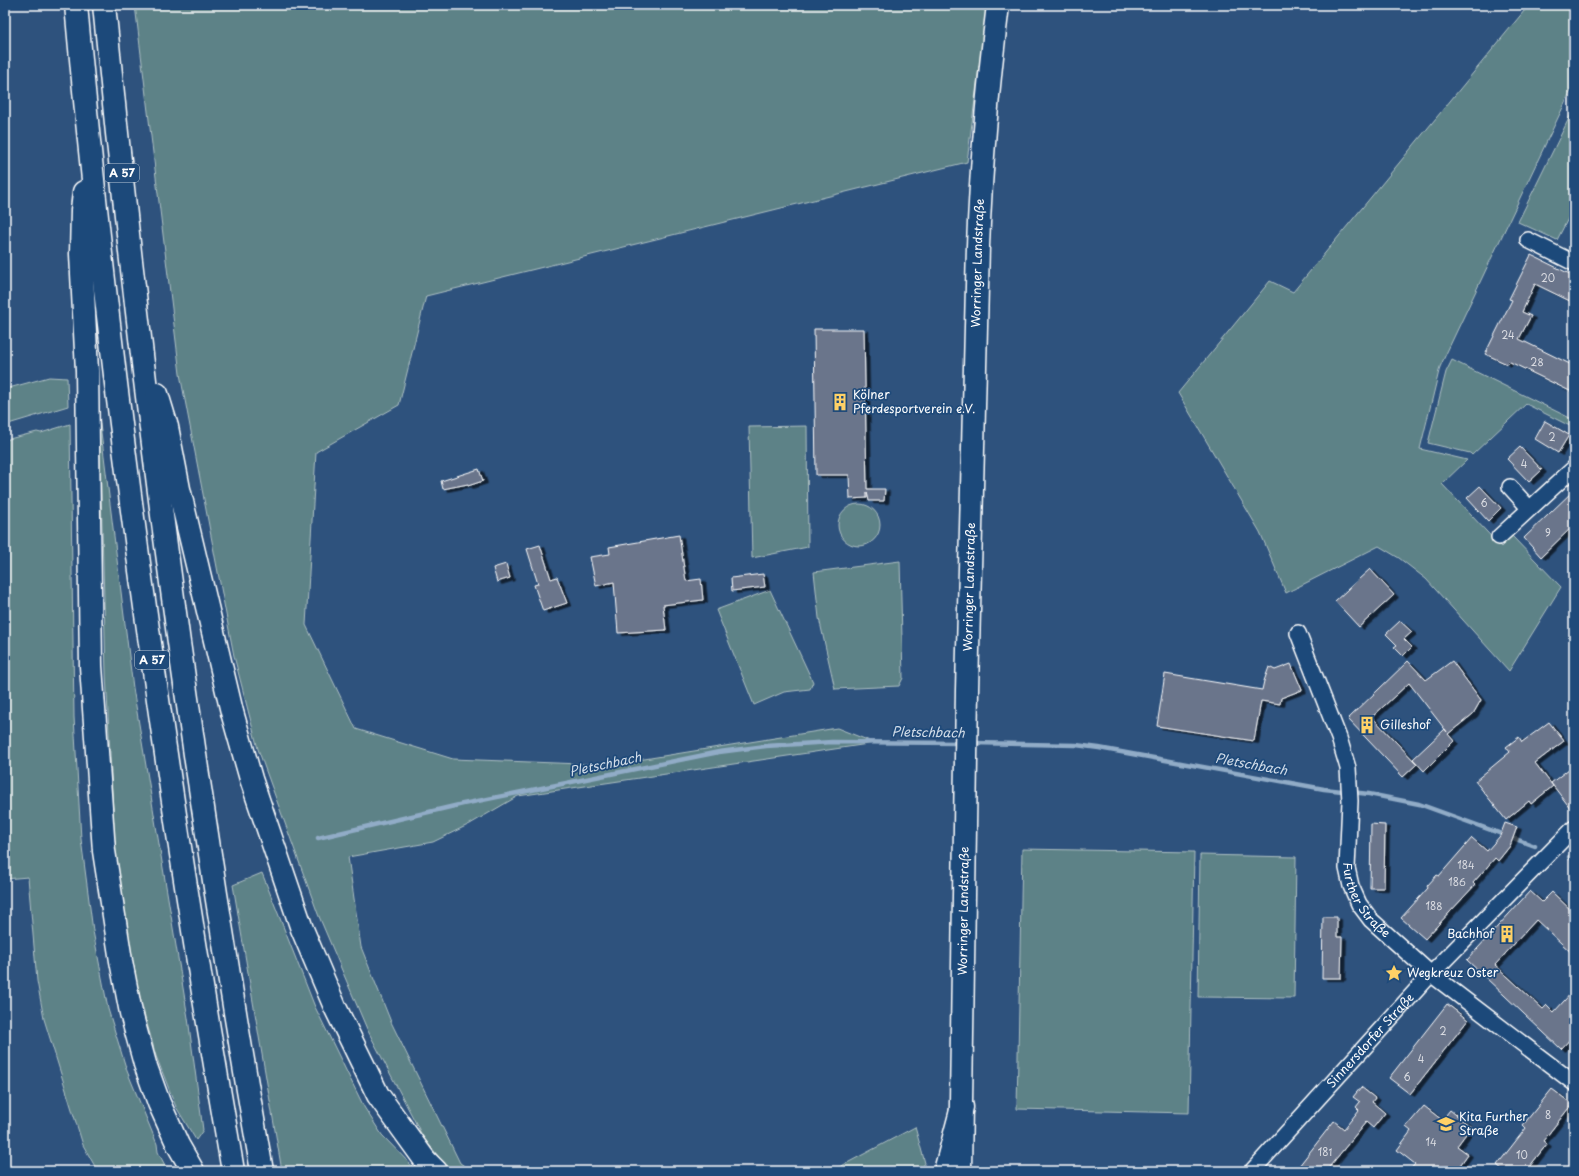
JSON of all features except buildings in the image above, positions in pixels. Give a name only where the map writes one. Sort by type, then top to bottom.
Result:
[{"type":"main road","name":"A 57","points":[[76,5],[111,338],[154,673],[206,1015],[233,1171]]},
{"type":"main road","name":"A 57","points":[[104,5],[140,342],[162,518],[208,841],[234,1010],[262,1171]]},
{"type":"main road","name":"Worringer Landstraße","points":[[960,1171],[966,760],[980,192],[987,98],[998,5]]},
{"type":"main road","points":[[90,146],[82,210],[82,254],[87,370],[91,666],[104,851],[120,961],[131,1013],[145,1064],[157,1097],[178,1145],[193,1171]]},
{"type":"main road","points":[[140,342],[167,427],[179,489],[232,712],[251,779],[302,930],[335,1007],[378,1095],[425,1160],[436,1171]]},
{"type":"main road","points":[[945,1171],[962,1107]]},
{"type":"street","points":[[1528,240],[1574,263]]},
{"type":"street","points":[[1499,537],[1574,468]]},
{"type":"street","points":[[1510,487],[1530,508]]},
{"type":"street","name":"Further Straße","points":[[1298,633],[1339,738],[1348,768],[1350,801],[1347,868],[1351,886],[1359,904],[1371,920],[1431,974],[1574,1083]]},
{"type":"street","name":"Sinnersdorfer Straße","points":[[1260,1169],[1431,974],[1574,828]]},
{"type":"green space","points":[[135,5],[987,5],[967,162],[426,296],[399,405],[316,452],[306,625],[356,729],[453,759],[607,765],[837,728],[875,743],[518,796],[470,824],[433,842],[348,857],[361,947],[391,1022],[460,1163],[472,1171],[450,1171],[423,1137],[367,1029],[318,914],[258,749],[234,656],[180,374]]},
{"type":"green space","points":[[1529,5],[1574,5],[1574,84],[1440,367],[1420,449],[1467,460],[1442,484],[1501,547],[1512,536],[1561,587],[1509,671],[1426,579],[1399,558],[1379,546],[1286,593],[1260,532],[1178,393],[1270,281],[1293,292]]},
{"type":"green space","points":[[1574,108],[1574,207],[1557,240],[1518,222]]},
{"type":"green space","points":[[1452,360],[1574,420],[1574,428],[1526,404],[1472,455],[1470,453],[1428,443],[1446,372]]},
{"type":"green space","points":[[49,377],[67,378],[68,406],[5,425],[5,389]]},
{"type":"green space","points":[[99,416],[133,688],[188,1018],[203,1130],[196,1140],[176,1107],[156,1056],[129,958],[115,851],[106,674]]},
{"type":"green space","points":[[70,424],[74,717],[81,839],[93,931],[108,1009],[127,1071],[157,1144],[158,1152],[168,1171],[97,1170],[83,1145],[44,1019],[37,981],[28,877],[5,879],[5,440],[37,432],[41,433]]},
{"type":"green space","points":[[807,426],[808,547],[752,558],[749,427]]},
{"type":"green space","points":[[855,504],[863,504],[871,507],[877,513],[880,525],[877,537],[871,543],[863,546],[855,546],[847,543],[841,537],[838,529],[838,521],[841,513],[847,507]]},
{"type":"green space","points":[[900,561],[903,678],[899,686],[835,689],[819,618],[814,572]]},
{"type":"green space","points":[[770,590],[813,682],[810,689],[784,692],[754,705],[716,610]]},
{"type":"green space","points":[[1022,849],[1194,852],[1189,1113],[1017,1109]]},
{"type":"green space","points":[[1200,855],[1296,857],[1294,998],[1198,997]]},
{"type":"green space","points":[[262,873],[315,1007],[364,1107],[382,1135],[417,1171],[282,1171],[233,885]]},
{"type":"green space","points":[[915,1127],[925,1163],[920,1171],[832,1171]]},
{"type":"waterway","name":"Pletschbach","points":[[318,838],[463,804],[719,752],[766,746],[832,742],[961,743]]},
{"type":"waterway","name":"Pletschbach","points":[[972,743],[1076,745],[1324,789],[1369,794],[1419,804],[1535,846]]},
{"type":"waterway","name":"Pletschbach","points":[[1569,857],[1574,860]]},
{"type":"place","name":"Kölner Pferdesportverein e.V.","points":[[840,402]]},
{"type":"place","name":"Gilleshof","points":[[1367,725]]},
{"type":"place","name":"Bachhof","points":[[1507,934]]},
{"type":"place","name":"Wegkreuz Oster","points":[[1394,973]]},
{"type":"place","name":"Kita Further Straße","points":[[1446,1124]]}]
